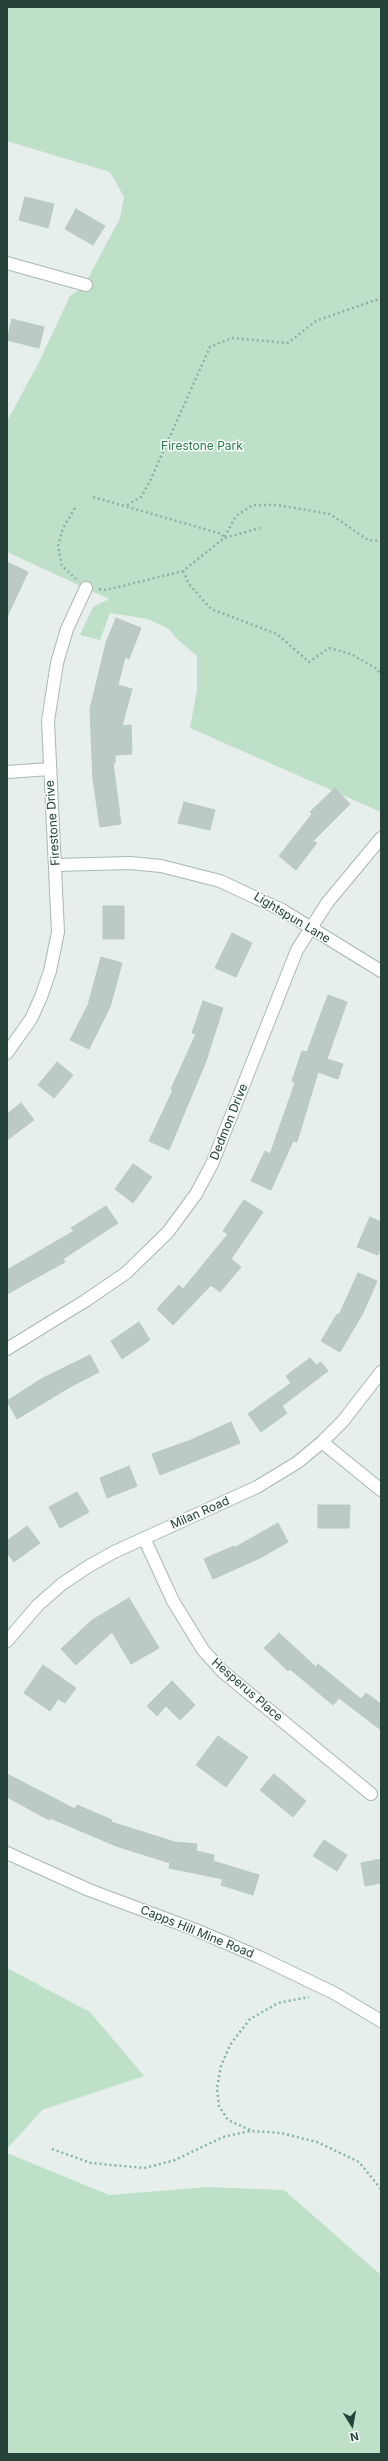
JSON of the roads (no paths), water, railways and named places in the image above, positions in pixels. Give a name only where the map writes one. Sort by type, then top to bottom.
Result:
[{"type":"street","points":[[7,263],[86,285]]},
{"type":"street","name":"Firestone Drive","points":[[7,1052],[30,1019],[41,997],[50,971],[58,932],[48,721],[54,678],[67,629],[86,588]]},
{"type":"street","points":[[7,772],[50,769]]},
{"type":"street","name":"Dedmon Drive","points":[[7,1348],[85,1301],[126,1273],[168,1232],[196,1194],[212,1164],[297,950],[310,927],[381,838]]},
{"type":"street","name":"Lightspun Lane","points":[[56,865],[130,863],[181,870],[220,881],[250,893],[310,927],[381,971]]},
{"type":"street","name":"Milan Road","points":[[7,1640],[38,1606],[62,1584],[114,1552],[257,1487],[298,1462],[322,1442],[363,1397],[381,1372]]},
{"type":"street","points":[[322,1442],[381,1490]]},
{"type":"street","name":"Hesperus Place","points":[[144,1538],[173,1601],[203,1650],[222,1671],[371,1794]]},
{"type":"street","name":"Capps Hill Mine Road","points":[[7,1853],[89,1890],[202,1932],[334,1993],[381,2021]]},
{"type":"park label","name":"Firestone Park","points":[[202,446]]}]
